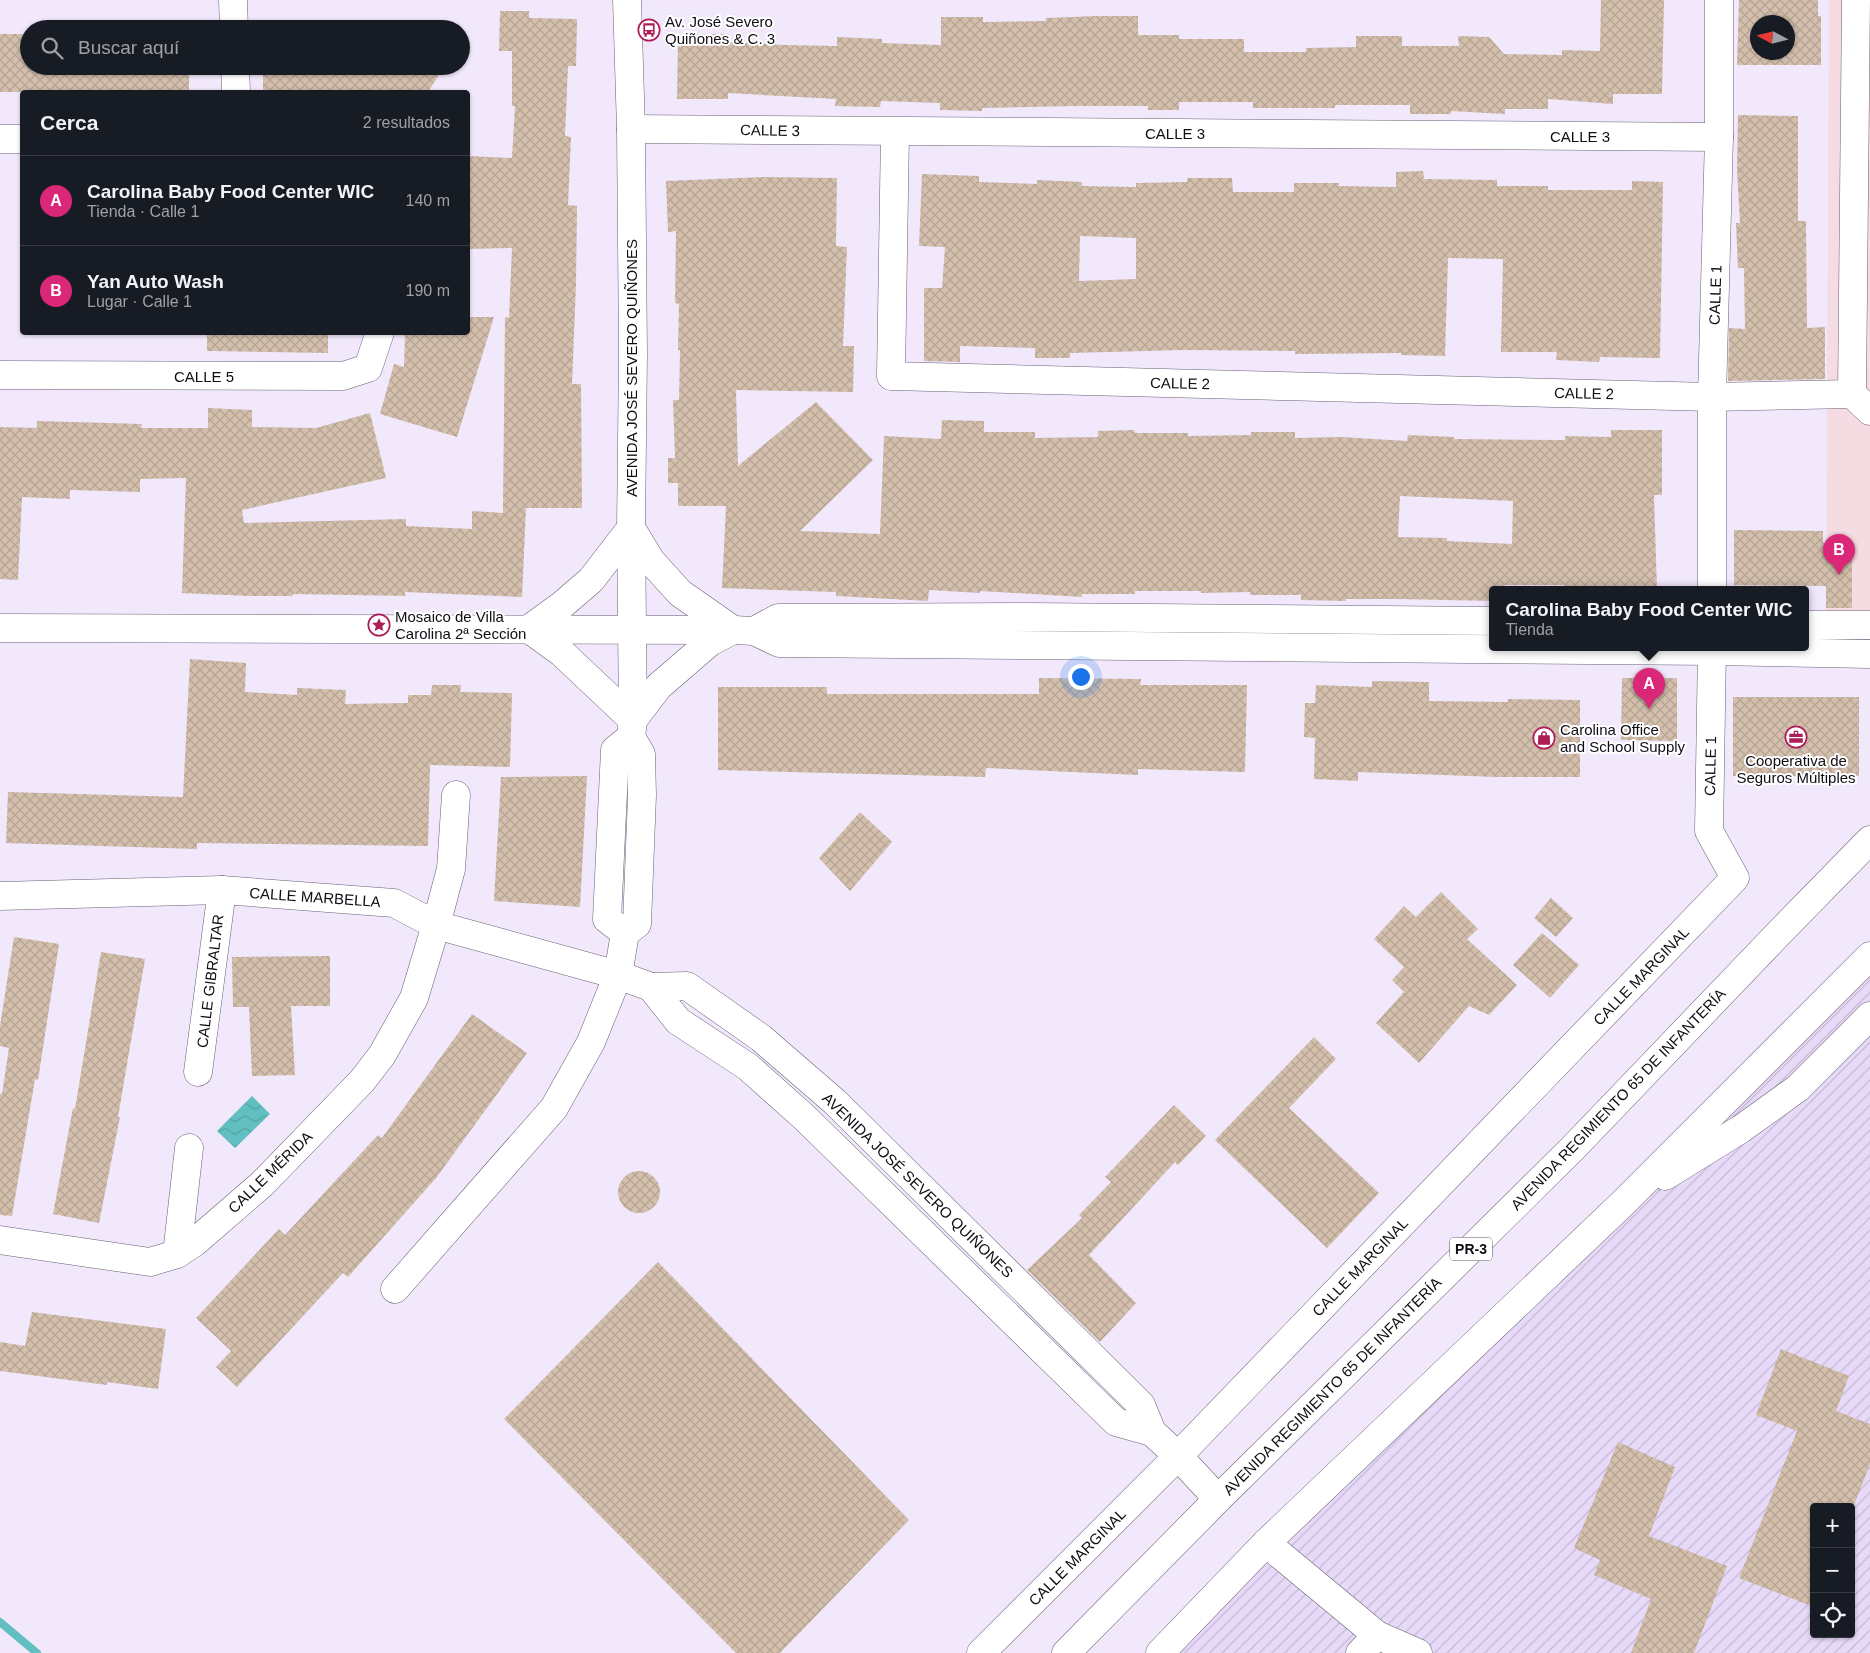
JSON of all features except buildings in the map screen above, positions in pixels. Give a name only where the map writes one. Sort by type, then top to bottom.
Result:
[{"type":"street","points":[[233,0],[234,20]]},
{"type":"street","name":"AVENIDA JOSÉ SEVERO QUIÑONES","points":[[628,0],[633,354],[630,528],[632,728],[641,754],[642,795],[636,924],[625,933],[618,975],[651,987],[688,986],[761,1038],[835,1102],[1141,1405],[1152,1432],[1178,1456],[1218,1499]]},
{"type":"street","name":"CALLE 1","points":[[1712,586],[1712,397],[1719,137],[1719,0]]},
{"type":"street","points":[[1712,397],[1861,402],[1856,0]]},
{"type":"street","points":[[235,75],[236,90]]},
{"type":"street","name":"CALLE 3","points":[[631,129],[1719,137]]},
{"type":"street","name":"CALLE 2","points":[[895,132],[891,376],[1712,397]]},
{"type":"street","points":[[0,139],[20,139]]},
{"type":"street","name":"CALLE 5","points":[[0,375],[343,376],[368,368],[379,335]]},
{"type":"street","points":[[529,629],[562,605],[591,580],[630,528],[651,561],[680,593],[743,631],[779,643],[1489,648]]},
{"type":"street","points":[[625,933],[607,919],[615,750],[660,686],[710,642],[778,618],[1028,617],[1489,621]]},
{"type":"street","points":[[1809,625],[1870,625]]},
{"type":"street","points":[[0,628],[632,629],[743,631]]},
{"type":"street","points":[[529,629],[562,653],[632,728]]},
{"type":"street","name":"CALLE 1","points":[[1712,651],[1709,830],[1735,878]]},
{"type":"street","points":[[1775,651],[1870,654]]},
{"type":"street","name":"CALLE MÉRIDA","points":[[0,1240],[150,1262],[177,1254],[195,1242],[262,1184],[362,1081],[382,1055],[414,998],[436,925],[450,868],[456,795]]},
{"type":"street","points":[[614,795],[642,795]]},
{"type":"street","name":"AVENIDA REGIMIENTO 65 DE INFANTERÍA","points":[[1066,1653],[1218,1499],[1573,1148],[1870,840]]},
{"type":"street","name":"CALLE MARGINAL","points":[[981,1653],[1178,1456],[1735,878]]},
{"type":"street","name":"CALLE MARBELLA","points":[[0,896],[222,890],[394,903],[436,925],[618,975]]},
{"type":"street","name":"CALLE GIBRALTAR","points":[[198,1072],[222,890]]},
{"type":"street","points":[[1160,1653],[1266,1543],[1622,1204],[1870,956]]},
{"type":"street","points":[[395,1289],[554,1108],[591,1042],[618,975]]},
{"type":"street","name":"AVENIDA JOSÉ SEVERO QUIÑONES","points":[[651,987],[678,1021],[748,1067],[804,1117],[1116,1422],[1152,1432]]},
{"type":"street","points":[[1622,1204],[1741,1128],[1798,1088],[1870,1016]]},
{"type":"street","points":[[848,1160],[870,1137]]},
{"type":"street","points":[[177,1254],[188,1148]]},
{"type":"street","points":[[986,1295],[1006,1272]]},
{"type":"street","points":[[1060,1367],[1081,1345]]},
{"type":"street","points":[[1266,1543],[1368,1644],[1418,1653]]},
{"type":"shaded area","points":[[1829,0],[1870,0],[1870,619],[1826,618]]},
{"type":"shaded area","points":[[1870,950],[1870,1653],[1177,1653]]},
{"type":"water","points":[[252,1096],[270,1114],[235,1148],[217,1131]]},
{"type":"waterway","points":[[0,1622],[37,1653]]},
{"type":"place","name":"Av. José Severo Quiñones & C. 3","points":[[649,30]]},
{"type":"place","name":"Yan Auto Wash","points":[[1839,575]]},
{"type":"place","name":"Mosaico de Villa Carolina 2ª Sección","points":[[379,625]]},
{"type":"place","name":"Carolina Baby Food Center WIC","points":[[1649,709]]},
{"type":"place","name":"Cooperativa de Seguros Múltiples","points":[[1796,737]]},
{"type":"place","name":"Carolina Office and School Supply","points":[[1544,738]]}]
